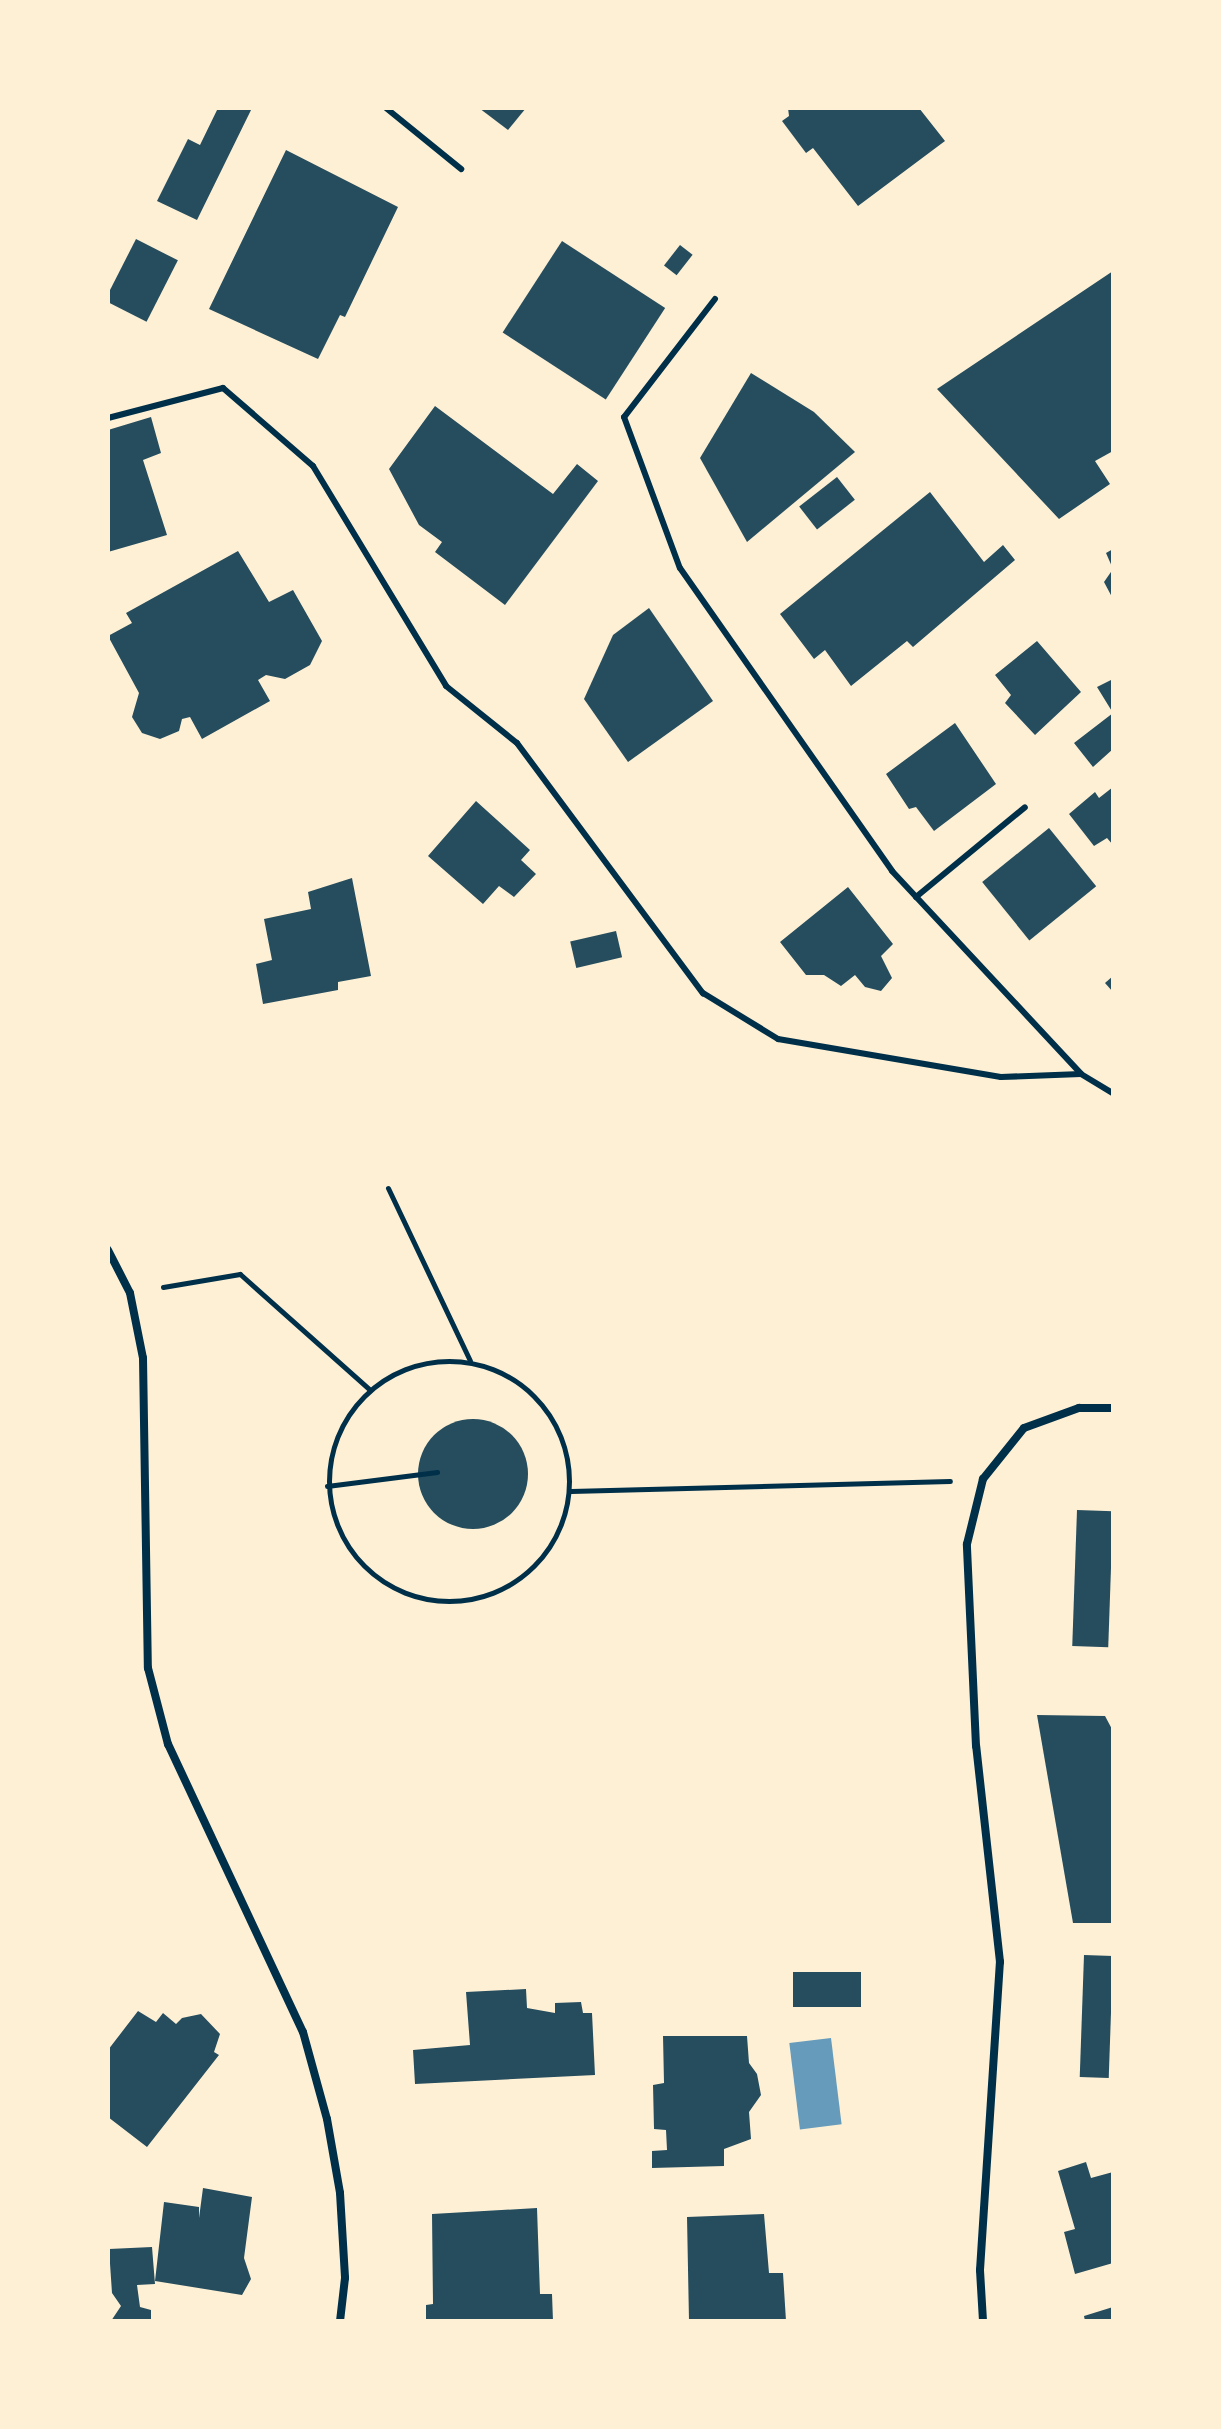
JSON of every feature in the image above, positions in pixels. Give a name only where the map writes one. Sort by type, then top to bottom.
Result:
[{"type":"street","points":[[108,1250],[130,1293],[143,1358],[148,1668],[168,1744],[303,2032],[327,2119],[340,2193],[345,2278],[340,2321]]},
{"type":"street","points":[[983,2321],[980,2270],[1000,1962],[976,1746],[967,1544],[983,1479],[1024,1428],[1079,1408],[1113,1408]]},
{"type":"lane","points":[[386,108],[461,169]]},
{"type":"lane","points":[[715,299],[624,417],[680,568],[892,871],[1081,1074],[1113,1093]]},
{"type":"lane","points":[[108,418],[223,388],[313,466],[446,686],[517,743],[703,993],[778,1039],[1001,1077],[1081,1074]]},
{"type":"lane","points":[[916,897],[1025,807]]},
{"type":"path","points":[[388,1188],[470,1361]]},
{"type":"path","points":[[130,1293],[240,1274],[369,1389]]},
{"type":"path","points":[[470,1361],[529,1389],[565,1442],[571,1491],[554,1543],[520,1580],[466,1602],[414,1598],[366,1571],[338,1530],[327,1486],[338,1432],[369,1389],[416,1364],[470,1361]]},
{"type":"path","points":[[327,1486],[437,1472]]},
{"type":"path","points":[[571,1491],[923,1482]]},
{"type":"water","points":[[831,2038],[842,2124],[800,2129],[789,2043]]},
{"type":"building","points":[[218,108],[252,108],[197,220],[157,201],[188,139],[200,145]]},
{"type":"building","points":[[479,108],[526,108],[508,130]]},
{"type":"building","points":[[788,108],[919,108],[945,141],[858,206],[813,148],[806,153],[782,121],[789,116]]},
{"type":"building","points":[[286,150],[398,207],[345,317],[340,315],[318,359],[209,309]]},
{"type":"building","points":[[136,239],[178,260],[147,322],[108,302],[108,294]]},
{"type":"building","points":[[562,241],[665,308],[606,399],[503,332]]},
{"type":"building","points":[[680,245],[693,255],[677,275],[664,265]]},
{"type":"building","points":[[1113,271],[1113,451],[1095,461],[1110,484],[1059,519],[937,389]]},
{"type":"building","points":[[751,373],[814,412],[855,452],[747,542],[700,458]]},
{"type":"building","points":[[435,406],[553,494],[577,464],[598,481],[505,605],[435,552],[442,542],[419,525],[389,469]]},
{"type":"building","points":[[151,417],[161,453],[143,460],[167,535],[108,552],[108,430]]},
{"type":"building","points":[[837,477],[855,500],[817,529],[799,507]]},
{"type":"building","points":[[930,492],[984,562],[1003,545],[1015,560],[913,647],[907,641],[851,686],[825,650],[814,659],[780,614]]},
{"type":"building","points":[[1113,549],[1113,569],[1106,553]]},
{"type":"building","points":[[238,551],[269,602],[293,590],[322,641],[310,665],[285,679],[266,675],[258,680],[270,701],[202,739],[190,717],[182,719],[179,731],[160,739],[142,733],[132,717],[139,693],[108,636],[132,623],[126,613]]},
{"type":"building","points":[[1113,569],[1113,599],[1104,582]]},
{"type":"building","points":[[649,608],[713,701],[628,762],[584,699],[613,635]]},
{"type":"building","points":[[1037,641],[1081,692],[1035,735],[1005,703],[1011,695],[995,675]]},
{"type":"building","points":[[1113,679],[1113,713],[1097,687]]},
{"type":"building","points":[[1113,713],[1113,749],[1093,767],[1074,743]]},
{"type":"building","points":[[955,723],[996,784],[934,831],[916,807],[909,809],[886,774]]},
{"type":"building","points":[[1113,787],[1113,845],[1107,838],[1094,846],[1069,814],[1095,792],[1099,798]]},
{"type":"building","points":[[476,801],[530,850],[521,860],[536,874],[514,897],[499,886],[483,904],[428,856]]},
{"type":"building","points":[[1049,828],[1096,886],[1029,940],[982,882]]},
{"type":"building","points":[[352,878],[371,976],[338,982],[338,990],[263,1004],[256,964],[272,960],[264,919],[311,909],[308,892]]},
{"type":"building","points":[[848,887],[893,944],[881,956],[892,978],[881,991],[865,987],[855,975],[841,986],[824,975],[806,975],[780,942]]},
{"type":"building","points":[[616,931],[622,957],[576,968],[570,942]]},
{"type":"building","points":[[1113,976],[1113,992],[1105,983]]},
{"type":"building","points":[[473,1419],[494,1423],[512,1435],[524,1453],[528,1474],[524,1495],[512,1513],[494,1525],[473,1529],[452,1525],[434,1513],[422,1495],[418,1474],[422,1453],[434,1435],[452,1423]]},
{"type":"building","points":[[1077,1510],[1113,1511],[1108,1647],[1072,1646]]},
{"type":"building","points":[[1037,1715],[1105,1716],[1113,1731],[1113,1923],[1073,1923]]},
{"type":"building","points":[[1084,1955],[1113,1956],[1109,2078],[1080,2077]]},
{"type":"building","points":[[793,1972],[861,1972],[861,2007],[793,2007]]},
{"type":"building","points":[[526,1989],[527,2008],[555,2013],[555,2003],[581,2002],[583,2013],[592,2013],[595,2075],[415,2084],[413,2050],[470,2045],[466,1992]]},
{"type":"building","points":[[138,2011],[156,2022],[163,2013],[176,2024],[182,2018],[201,2014],[220,2034],[214,2052],[219,2055],[147,2147],[108,2117],[108,2050]]},
{"type":"building","points":[[663,2036],[747,2036],[749,2063],[757,2074],[761,2095],[749,2112],[751,2139],[724,2149],[724,2166],[652,2168],[652,2151],[667,2150],[666,2130],[654,2129],[653,2085],[664,2083]]},
{"type":"building","points":[[1086,2162],[1091,2178],[1113,2172],[1113,2263],[1075,2274],[1064,2232],[1075,2229],[1058,2171]]},
{"type":"building","points":[[203,2188],[252,2197],[244,2258],[251,2279],[242,2295],[155,2281],[164,2202],[199,2207],[199,2218]]},
{"type":"building","points":[[537,2208],[540,2294],[552,2294],[553,2321],[426,2321],[426,2305],[433,2304],[432,2214]]},
{"type":"building","points":[[764,2214],[769,2273],[783,2273],[786,2321],[689,2321],[687,2217]]},
{"type":"building","points":[[152,2247],[155,2284],[137,2285],[140,2307],[151,2310],[151,2321],[111,2321],[121,2306],[112,2293],[109,2249]]},
{"type":"building","points":[[1113,2307],[1113,2321],[1085,2321],[1084,2316]]}]
